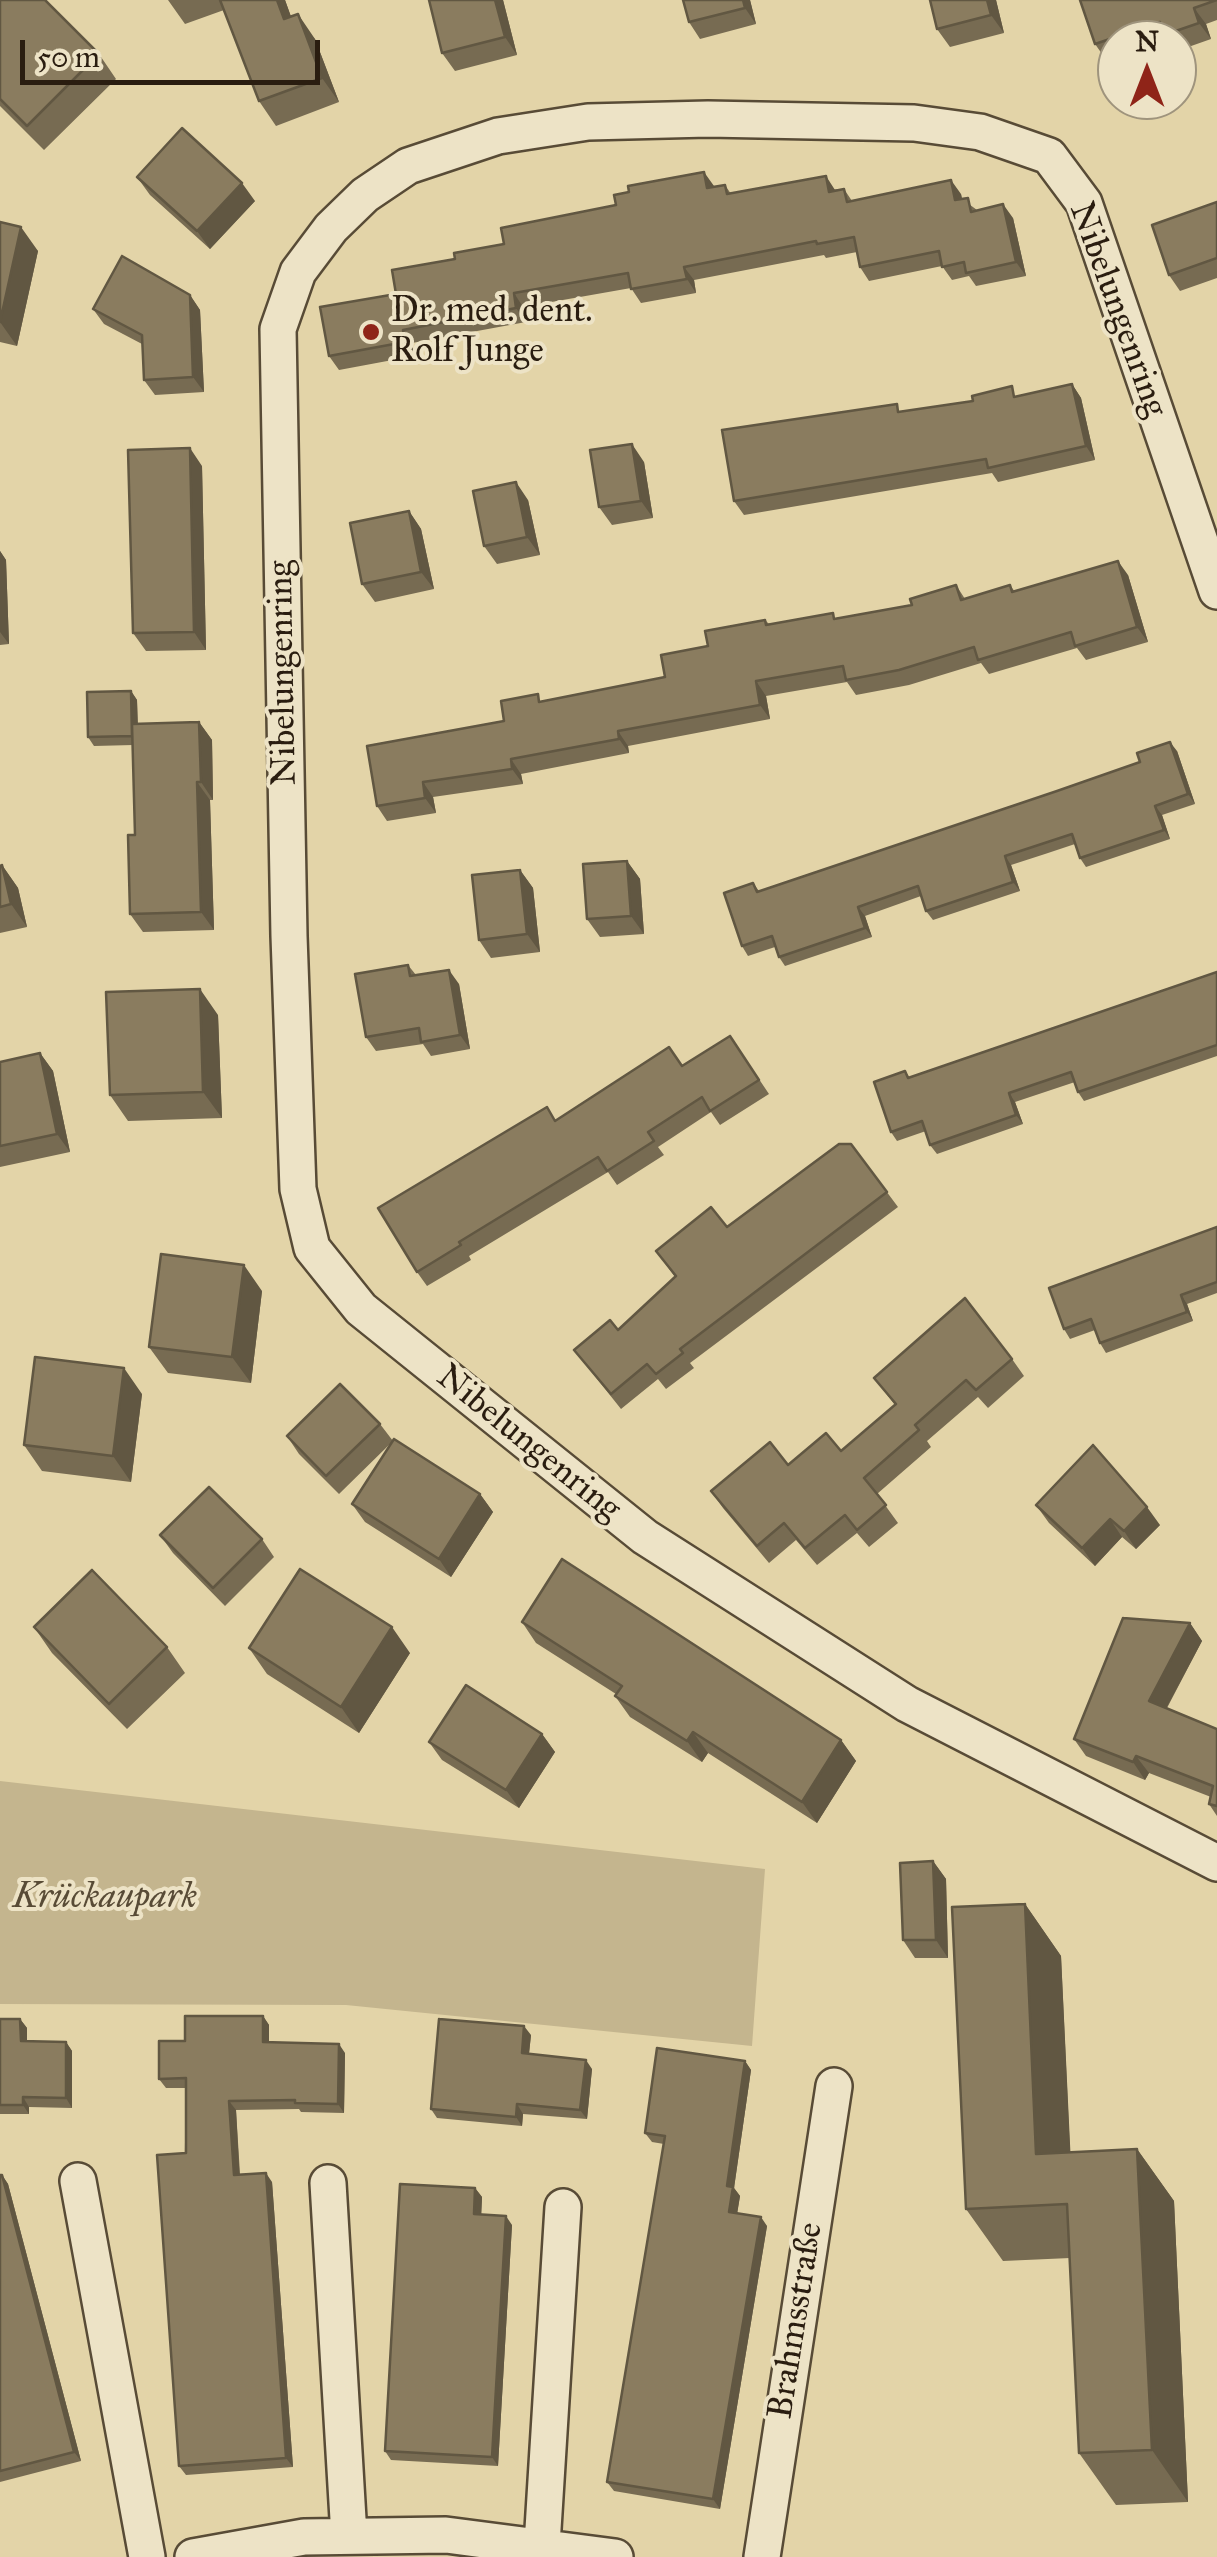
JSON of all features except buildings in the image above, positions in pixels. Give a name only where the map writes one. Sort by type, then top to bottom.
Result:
[{"type":"street","name":"Nibelungenring","points":[[1217,590],[1084,202],[1049,156],[980,132],[914,123],[708,119],[588,122],[498,136],[408,166],[365,195],[332,228],[298,272],[278,329],[296,1150],[298,1188],[312,1248],[361,1309],[645,1537],[907,1704],[1217,1863]]},
{"type":"street","name":"Brahmsstraße","points":[[762,2557],[834,2086]]},
{"type":"street","points":[[78,2181],[147,2557]]},
{"type":"street","points":[[328,2183],[349,2536]]},
{"type":"street","points":[[542,2546],[563,2208]]},
{"type":"street","points":[[194,2557],[304,2538],[349,2536],[446,2536],[615,2557]]},
{"type":"green space","name":"Krückaupark","points":[[0,1781],[765,1869],[752,2046],[346,2005],[0,2004]]},
{"type":"place","name":"Dr. med. dent. Rolf Junge","points":[[371,332]]}]
